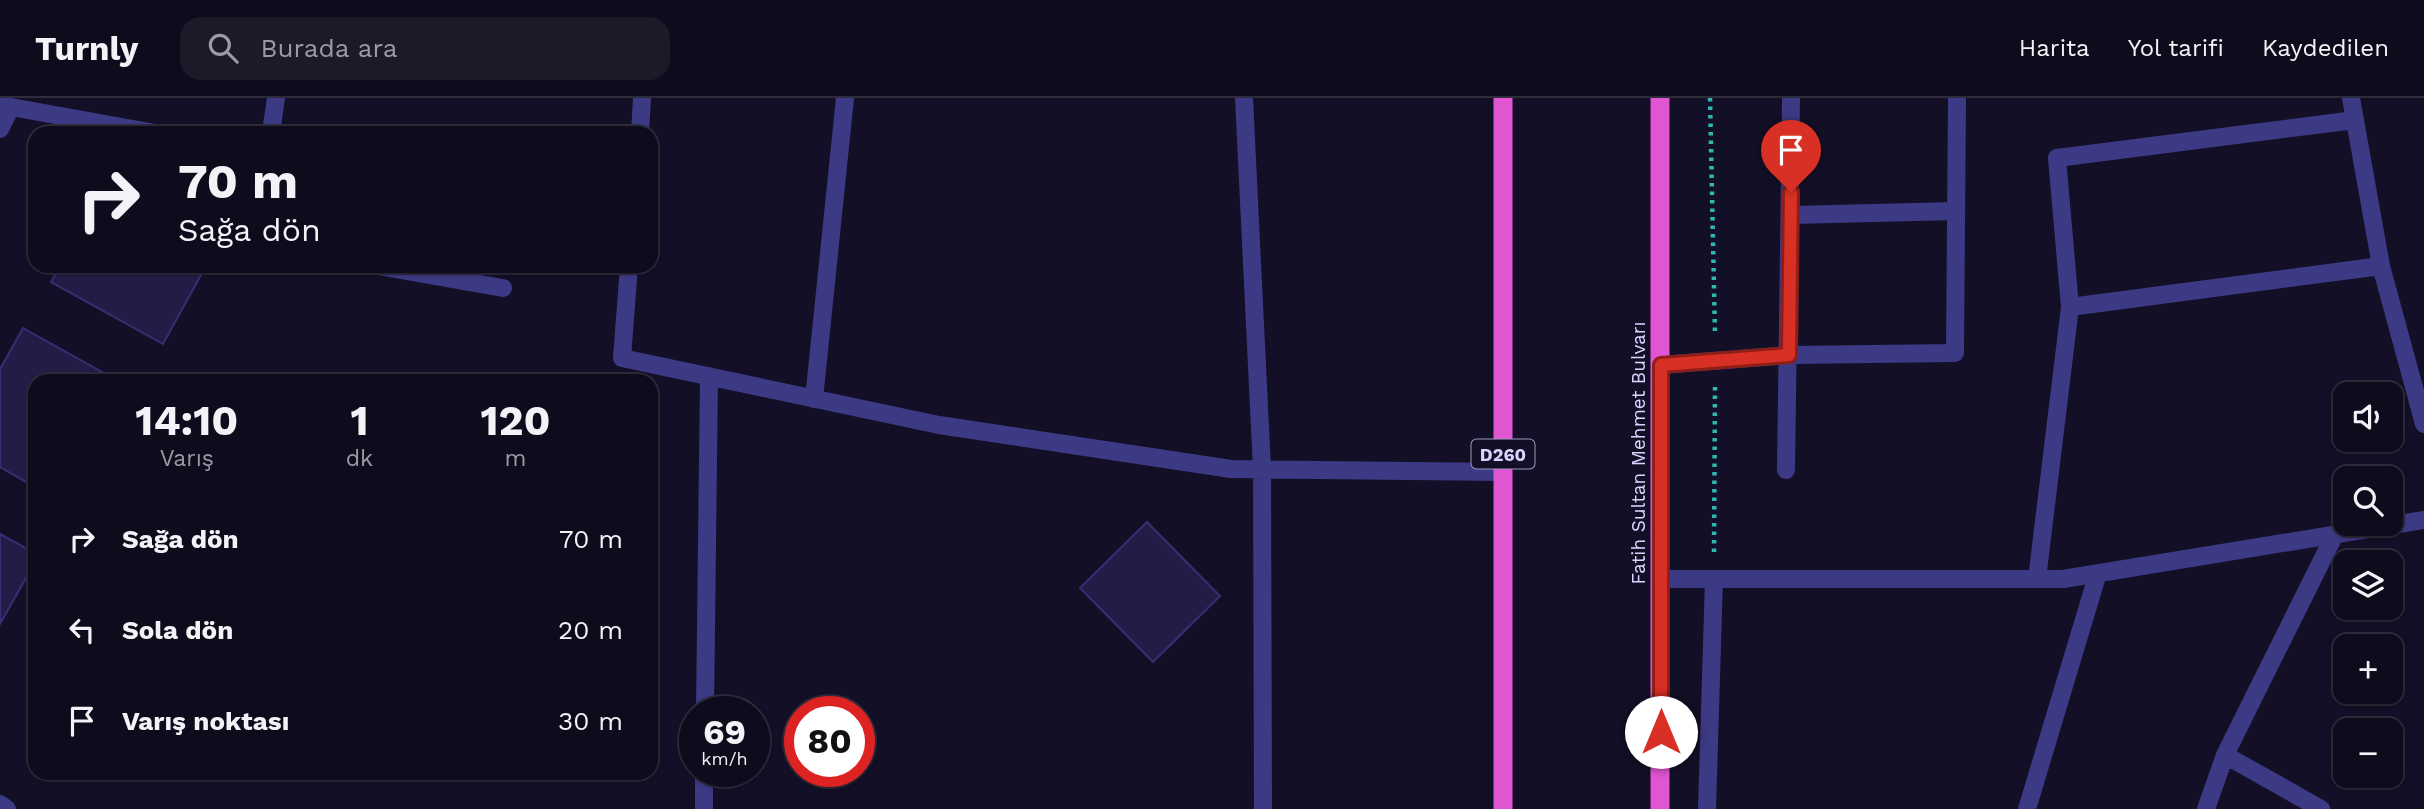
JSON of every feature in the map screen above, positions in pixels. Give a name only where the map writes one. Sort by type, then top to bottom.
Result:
[{"type":"highway","name":"D260","points":[[1503,98],[1503,809]]},
{"type":"highway","name":"Fatih Sultan Mehmet Bulvarı","points":[[1660,98],[1660,809]]},
{"type":"street","points":[[272,126],[276,98]]},
{"type":"street","points":[[640,126],[642,98]]},
{"type":"street","points":[[814,399],[845,98]]},
{"type":"street","points":[[1244,98],[1262,469],[1263,809]]},
{"type":"street","points":[[1786,470],[1791,98]]},
{"type":"street","points":[[1661,365],[1789,355],[1955,353],[1956,98]]},
{"type":"street","points":[[2351,98],[2381,266],[2424,424]]},
{"type":"street","points":[[0,129],[6,104],[119,126]]},
{"type":"street","points":[[2038,579],[2070,307],[2057,158],[2355,120]]},
{"type":"street","points":[[1791,215],[1956,211]]},
{"type":"street","points":[[2070,307],[2381,266]]},
{"type":"street","points":[[418,273],[503,288]]},
{"type":"street","points":[[628,273],[622,358],[939,425],[1231,469],[1503,472]]},
{"type":"street","points":[[705,696],[709,376]]},
{"type":"street","points":[[2403,524],[2424,520]]},
{"type":"street","points":[[1661,579],[2038,579],[2098,573],[2334,536]]},
{"type":"street","points":[[2206,809],[2225,755],[2334,536]]},
{"type":"street","points":[[2027,809],[2098,573]]},
{"type":"street","points":[[1707,809],[1714,579]]},
{"type":"street","points":[[2225,755],[2321,809]]},
{"type":"street","points":[[704,787],[704,809]]},
{"type":"building","points":[[56,273],[202,273],[163,344],[51,282]]},
{"type":"building","points":[[23,328],[106,374],[28,374],[28,483],[0,467],[0,369]]},
{"type":"building","points":[[1147,522],[1220,596],[1153,662],[1080,588]]},
{"type":"building","points":[[0,534],[28,549],[28,574],[0,624]]},
{"type":"route","points":[[1661,732],[1661,365],[1789,355],[1791,192]]}]
